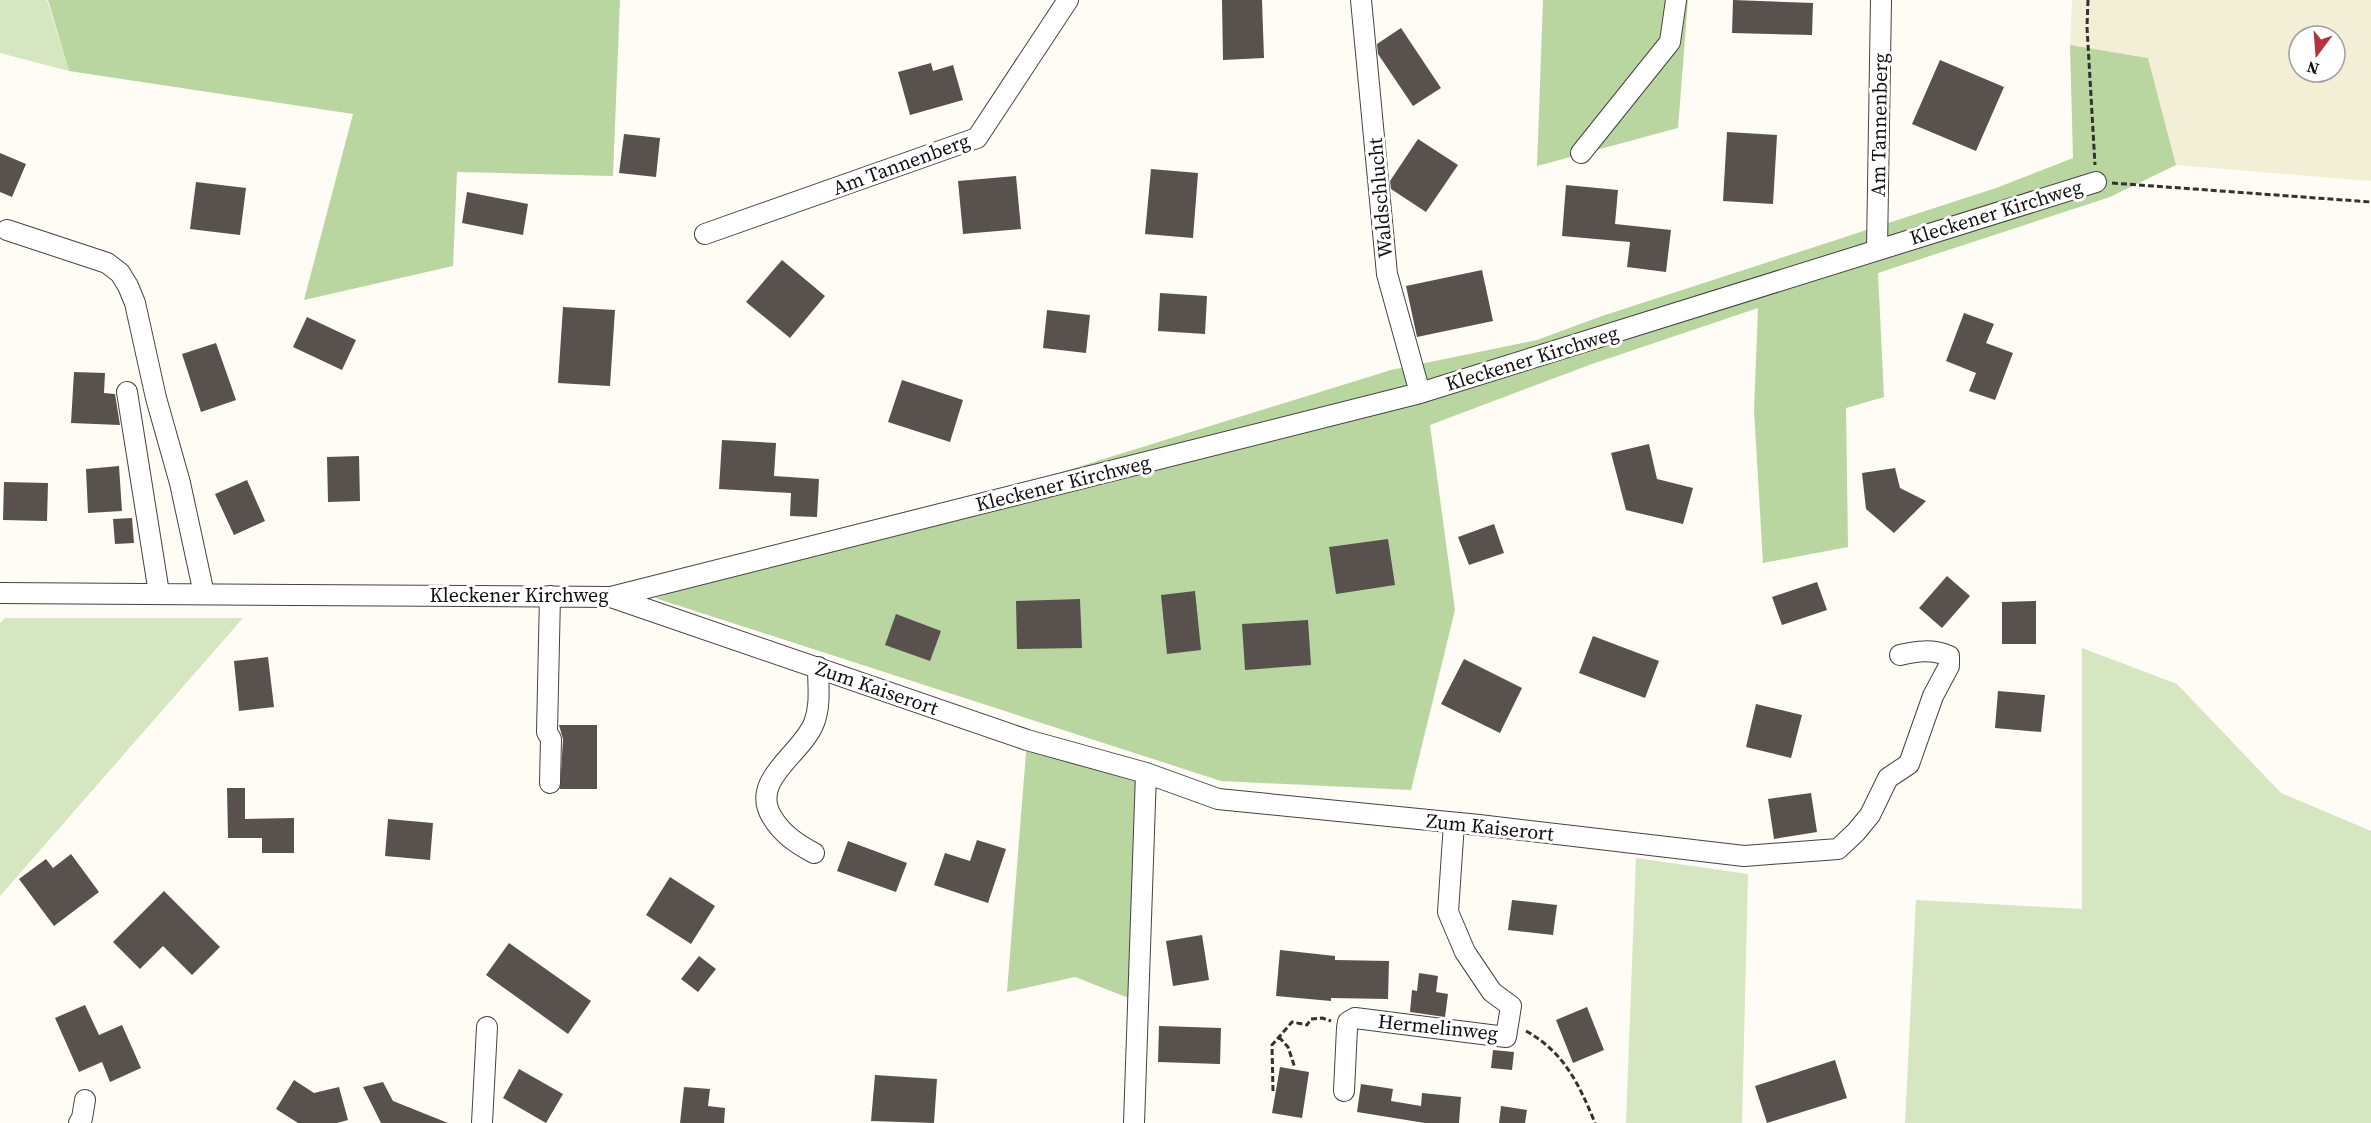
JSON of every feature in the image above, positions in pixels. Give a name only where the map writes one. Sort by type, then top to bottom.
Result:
[{"type":"street","name":"Am Tannenberg","points":[[705,234],[977,138],[1068,0]]},
{"type":"street","name":"Waldschlucht","points":[[1361,0],[1387,274],[1420,393]]},
{"type":"street","points":[[1581,153],[1670,42],[1676,0]]},
{"type":"street","name":"Am Tannenberg","points":[[1877,249],[1881,0]]},
{"type":"street","name":"Kleckener Kirchweg","points":[[0,593],[611,597],[1420,393],[2096,182]]},
{"type":"street","points":[[7,230],[107,263],[120,273],[128,286],[135,303],[156,398],[180,483],[204,594]]},
{"type":"street","points":[[127,392],[159,593]]},
{"type":"street","points":[[550,596],[548,732],[551,739],[550,783]]},
{"type":"street","name":"Zum Kaiserort","points":[[611,597],[1027,740],[1146,773],[1218,799],[1744,856],[1838,849],[1856,832],[1869,815],[1888,778],[1909,764],[1933,696],[1949,666],[1949,656],[1926,650],[1900,655]]},
{"type":"street","points":[[814,853],[781,830],[769,812],[766,794],[771,779],[813,725],[819,704],[818,668]]},
{"type":"street","points":[[1134,1123],[1146,773]]},
{"type":"street","name":"Hermelinweg","points":[[1352,1021],[1506,1037],[1511,1006],[1492,992],[1486,984],[1465,952],[1448,912],[1454,823]]},
{"type":"street","points":[[1344,1090],[1352,1021]]},
{"type":"street","points":[[482,1123],[487,1027]]},
{"type":"street","points":[[79,1123],[85,1100]]},
{"type":"path","points":[[2088,0],[2087,27],[2096,182],[2371,202]]},
{"type":"path","points":[[1273,1092],[1272,1045],[1292,1022],[1307,1024],[1311,1019],[1322,1018],[1352,1021]]},
{"type":"path","name":"Hermelinweg","points":[[1509,1021],[1546,1042],[1579,1084],[1596,1123]]},
{"type":"path","points":[[1279,1037],[1288,1047],[1295,1068]]},
{"type":"shaded area","points":[[2072,0],[2371,0],[2371,181],[2176,165],[2148,58],[2070,45]]},
{"type":"green space","points":[[0,0],[47,0],[69,71],[0,53]]},
{"type":"green space","points":[[48,0],[620,0],[613,176],[457,172],[453,266],[304,300],[353,114],[69,71]]},
{"type":"green space","points":[[1543,0],[1688,0],[1678,128],[1537,166]]},
{"type":"green space","points":[[2070,45],[2148,58],[2176,165],[2110,197],[1878,273],[1884,397],[1846,408],[1848,547],[1763,563],[1754,410],[1758,308],[1592,364],[1430,425],[1455,610],[1411,790],[1221,781],[655,598],[1391,370],[1537,340],[1602,316],[1996,188],[2073,158]]},
{"type":"green space","points":[[5,618],[243,618],[0,896],[0,623]]},
{"type":"green space","points":[[2082,648],[2177,684],[2281,793],[2371,831],[2371,1123],[1905,1123],[1916,900],[2082,909]]},
{"type":"green space","points":[[1027,740],[1146,773],[1139,1002],[1075,977],[1007,992]]},
{"type":"green space","points":[[1636,858],[1748,874],[1742,1123],[1626,1123]]},
{"type":"building","points":[[1222,0],[1262,0],[1264,58],[1223,60]]},
{"type":"building","points":[[1733,0],[1813,3],[1812,35],[1732,33]]},
{"type":"building","points":[[1401,28],[1441,88],[1413,106],[1378,54],[1377,44]]},
{"type":"building","points":[[1940,60],[2004,87],[1976,151],[1912,124]]},
{"type":"building","points":[[931,63],[933,71],[953,65],[963,100],[910,115],[898,72]]},
{"type":"building","points":[[1727,132],[1777,135],[1773,204],[1723,201]]},
{"type":"building","points":[[624,134],[660,138],[656,177],[619,173]]},
{"type":"building","points":[[1418,139],[1458,165],[1426,212],[1391,189],[1390,181]]},
{"type":"building","points":[[0,153],[26,164],[12,197],[0,192]]},
{"type":"building","points":[[1151,169],[1198,173],[1193,238],[1145,234]]},
{"type":"building","points":[[1016,176],[1021,229],[963,234],[958,181]]},
{"type":"building","points":[[196,182],[246,188],[240,235],[190,229]]},
{"type":"building","points":[[1566,185],[1618,190],[1615,224],[1671,230],[1666,272],[1627,267],[1630,242],[1562,236]]},
{"type":"building","points":[[467,192],[528,204],[523,235],[462,223]]},
{"type":"building","points":[[782,260],[825,296],[790,338],[746,302]]},
{"type":"building","points":[[1482,270],[1493,321],[1417,337],[1406,286]]},
{"type":"building","points":[[1160,293],[1207,296],[1205,334],[1158,331]]},
{"type":"building","points":[[563,307],[615,310],[610,386],[558,383]]},
{"type":"building","points":[[1047,310],[1090,315],[1086,353],[1043,348]]},
{"type":"building","points":[[1964,313],[1994,324],[1986,343],[2013,353],[1995,400],[1969,391],[1976,373],[1946,361]]},
{"type":"building","points":[[307,317],[356,340],[342,370],[293,347]]},
{"type":"building","points":[[216,343],[236,400],[201,412],[182,354]]},
{"type":"building","points":[[74,372],[105,373],[104,393],[115,394],[120,425],[71,423]]},
{"type":"building","points":[[902,380],[963,400],[950,442],[888,422]]},
{"type":"building","points":[[722,440],[776,443],[774,476],[819,479],[817,517],[790,516],[791,493],[719,489]]},
{"type":"building","points":[[1649,444],[1657,479],[1693,488],[1683,524],[1626,510],[1611,453]]},
{"type":"building","points":[[359,456],[360,501],[328,502],[327,457]]},
{"type":"building","points":[[119,466],[122,511],[88,513],[86,469]]},
{"type":"building","points":[[1895,468],[1900,488],[1926,501],[1894,533],[1866,509],[1862,473]]},
{"type":"building","points":[[247,480],[265,521],[234,535],[215,494]]},
{"type":"building","points":[[4,482],[48,483],[47,521],[3,520]]},
{"type":"building","points":[[132,518],[134,543],[115,544],[113,519]]},
{"type":"building","points":[[1494,524],[1504,553],[1469,565],[1458,537]]},
{"type":"building","points":[[1388,539],[1395,585],[1336,594],[1329,547]]},
{"type":"building","points":[[1947,576],[1970,596],[1942,628],[1919,608]]},
{"type":"building","points":[[1817,582],[1827,610],[1782,625],[1772,597]]},
{"type":"building","points":[[1195,591],[1201,650],[1167,654],[1161,595]]},
{"type":"building","points":[[1080,599],[1082,648],[1017,649],[1016,601]]},
{"type":"building","points":[[2036,601],[2036,644],[2002,644],[2002,602]]},
{"type":"building","points":[[896,614],[941,631],[930,661],[885,645]]},
{"type":"building","points":[[1308,620],[1311,665],[1245,670],[1242,624]]},
{"type":"building","points":[[1593,636],[1659,661],[1645,698],[1579,673]]},
{"type":"building","points":[[268,657],[274,707],[239,711],[234,661]]},
{"type":"building","points":[[1464,659],[1522,688],[1500,733],[1441,704]]},
{"type":"building","points":[[1998,691],[2045,695],[2041,732],[1995,728]]},
{"type":"building","points":[[1756,704],[1802,715],[1791,758],[1746,747]]},
{"type":"building","points":[[559,725],[597,725],[597,789],[560,789],[563,739]]},
{"type":"building","points":[[227,788],[245,788],[245,819],[294,818],[294,853],[262,853],[262,838],[228,838]]},
{"type":"building","points":[[1811,793],[1817,832],[1774,839],[1768,799]]},
{"type":"building","points":[[388,819],[433,823],[430,860],[385,856]]},
{"type":"building","points":[[977,840],[1006,849],[988,903],[934,885],[945,853],[970,861]]},
{"type":"building","points":[[848,841],[907,863],[896,892],[837,871]]},
{"type":"building","points":[[71,854],[99,892],[54,926],[19,879],[46,859],[53,868]]},
{"type":"building","points":[[670,877],[715,906],[691,944],[646,915]]},
{"type":"building","points":[[164,891],[220,947],[192,975],[163,946],[140,969],[113,942]]},
{"type":"building","points":[[1512,900],[1557,905],[1553,935],[1508,930]]},
{"type":"building","points":[[1202,935],[1209,980],[1173,986],[1166,941]]},
{"type":"building","points":[[509,943],[591,1001],[568,1034],[486,975]]},
{"type":"building","points":[[1280,950],[1335,956],[1335,960],[1389,961],[1388,999],[1331,998],[1331,1001],[1276,996]]},
{"type":"building","points":[[699,956],[716,969],[698,992],[681,979]]},
{"type":"building","points":[[1419,973],[1438,976],[1436,992],[1448,994],[1445,1017],[1410,1012],[1412,990],[1417,991]]},
{"type":"building","points":[[85,1005],[99,1035],[122,1025],[141,1068],[110,1082],[102,1062],[79,1072],[55,1018]]},
{"type":"building","points":[[1587,1007],[1604,1050],[1573,1063],[1556,1020]]},
{"type":"building","points":[[1159,1026],[1221,1028],[1220,1064],[1158,1062]]},
{"type":"building","points":[[1493,1050],[1514,1052],[1512,1070],[1491,1068]]},
{"type":"building","points":[[1835,1060],[1847,1098],[1767,1123],[1755,1086]]},
{"type":"building","points":[[1280,1067],[1309,1072],[1302,1118],[1272,1113]]},
{"type":"building","points":[[519,1069],[563,1094],[546,1123],[503,1098]]},
{"type":"building","points":[[875,1075],[937,1079],[934,1123],[871,1121]]},
{"type":"building","points":[[294,1080],[314,1093],[339,1087],[348,1120],[337,1123],[298,1123],[276,1109]]},
{"type":"building","points":[[383,1082],[393,1101],[448,1123],[381,1123],[363,1087]]},
{"type":"building","points":[[1361,1084],[1393,1089],[1391,1101],[1421,1106],[1422,1093],[1461,1097],[1459,1123],[1425,1123],[1357,1112]]},
{"type":"building","points":[[684,1087],[710,1089],[708,1106],[725,1108],[724,1123],[680,1123]]},
{"type":"building","points":[[1501,1106],[1527,1110],[1525,1123],[1499,1123]]}]
